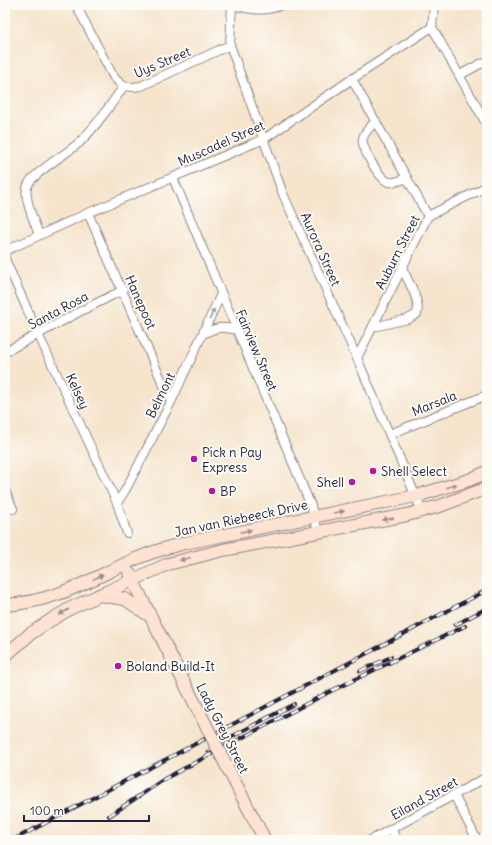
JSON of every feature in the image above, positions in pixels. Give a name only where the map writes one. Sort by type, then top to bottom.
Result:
[{"type":"main road","name":"Jan van Riebeeck Drive","points":[[5,605],[39,600],[71,590],[125,564],[160,550],[186,542],[314,518],[416,496],[469,480],[487,472]]},
{"type":"main road","name":"Jan van Riebeeck Drive","points":[[8,649],[71,608],[168,564],[223,550],[422,511],[461,499],[487,488]]},
{"type":"main road","name":"Lady Grey Street","points":[[125,564],[150,616],[265,840]]},
{"type":"main road","points":[[99,595],[125,599],[150,616]]},
{"type":"street","name":"Uys Street","points":[[76,5],[113,76],[120,84],[128,88],[141,86],[230,45]]},
{"type":"street","points":[[232,5],[254,10],[266,10],[281,5]]},
{"type":"street","name":"Aurora Street","points":[[232,5],[230,45],[284,194],[357,358],[422,511]]},
{"type":"street","points":[[434,5],[432,27],[487,125]]},
{"type":"street","name":"Muscadel Street","points":[[5,252],[88,213],[264,140],[352,79],[432,27]]},
{"type":"street","points":[[460,75],[480,64],[487,63]]},
{"type":"street","points":[[352,79],[428,216]]},
{"type":"street","points":[[39,235],[28,202],[26,192],[28,184],[36,175],[64,154],[89,132],[101,119],[124,86]]},
{"type":"street","points":[[376,121],[365,133],[362,140],[363,147],[382,179],[391,183],[408,178]]},
{"type":"street","name":"Fairview Street","points":[[173,178],[311,506],[318,531]]},
{"type":"street","name":"Auburn Street","points":[[357,358],[428,216],[487,185]]},
{"type":"street","name":"Hanepoot","points":[[88,213],[171,402]]},
{"type":"street","name":"Kelsey","points":[[5,259],[38,334],[117,503],[127,533]]},
{"type":"street","points":[[373,327],[408,319],[417,314],[419,309],[418,302],[402,268]]},
{"type":"street","name":"Santa Rosa","points":[[5,352],[123,290]]},
{"type":"street","name":"Belmont","points":[[117,503],[126,490],[171,402],[221,294]]},
{"type":"street","points":[[203,334],[219,327],[226,327],[236,330]]},
{"type":"street","name":"Marsala","points":[[390,434],[487,395]]},
{"type":"street","points":[[5,492],[13,509]]},
{"type":"street","name":"Eiland Street","points":[[372,840],[487,777]]},
{"type":"street","points":[[454,795],[477,840]]},
{"type":"street","points":[[392,829],[397,840]]},
{"type":"railway","points":[[13,840],[487,590]]},
{"type":"railway","points":[[455,625],[487,608]]},
{"type":"railway","points":[[109,816],[166,778],[327,693],[465,626]]},
{"type":"railway","points":[[360,671],[391,657]]},
{"type":"railway","points":[[208,751],[294,704]]},
{"type":"place","name":"Pick n Pay Express","points":[[194,459]]},
{"type":"place","name":"Shell Select","points":[[373,471]]},
{"type":"place","name":"Shell","points":[[352,482]]},
{"type":"place","name":"BP","points":[[212,491]]},
{"type":"place","name":"Boland Build-It","points":[[118,666]]}]
